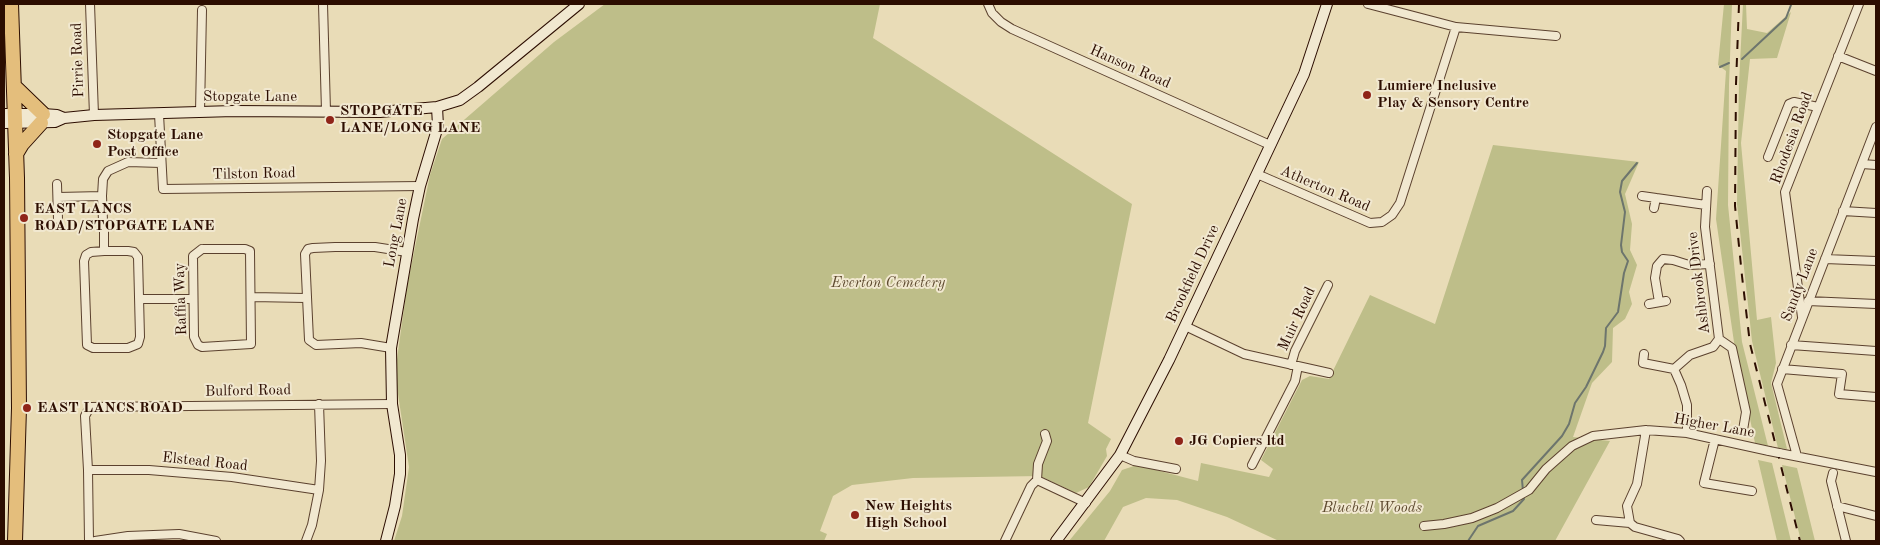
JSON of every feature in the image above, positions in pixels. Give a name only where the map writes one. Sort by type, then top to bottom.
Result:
[{"type":"highway","points":[[11,4],[14,86],[9,119],[16,154],[18,408],[15,541]]},
{"type":"highway","points":[[14,86],[42,119],[16,154]]},
{"type":"street","name":"Pirrie Road","points":[[90,4],[94,115]]},
{"type":"street","points":[[323,4],[326,111]]},
{"type":"street","points":[[437,107],[460,100],[478,87],[579,4]]},
{"type":"street","name":"Hanson Road","points":[[988,4],[992,13],[1012,29],[1270,145]]},
{"type":"street","name":"Brookfield Drive","points":[[1056,541],[1120,455],[1185,326],[1304,74],[1327,4]]},
{"type":"street","points":[[1368,4],[1456,27],[1556,36]]},
{"type":"street","name":"Rhodesia Road","points":[[1802,318],[1785,192],[1859,4]]},
{"type":"street","points":[[200,112],[202,10]]},
{"type":"street","name":"Atherton Road","points":[[1257,174],[1370,223],[1382,222],[1392,215],[1400,204],[1456,27]]},
{"type":"street","points":[[1838,56],[1876,71]]},
{"type":"street","points":[[1768,157],[1789,104],[1794,102],[1818,107]]},
{"type":"street","name":"Stopgate Lane","points":[[9,119],[42,119],[57,115],[64,118],[94,115],[200,112],[380,112],[437,107]]},
{"type":"street","name":"Long Lane","points":[[386,541],[395,506],[400,474],[400,455],[392,404],[391,348],[420,186],[438,126],[437,107]]},
{"type":"street","name":"Tilston Road","points":[[158,114],[163,188],[420,186]]},
{"type":"street","name":"Sandy Lane","points":[[1796,456],[1777,384],[1876,127]]},
{"type":"street","points":[[104,251],[103,179],[108,172],[128,162],[161,163]]},
{"type":"street","points":[[1862,164],[1876,165]]},
{"type":"street","points":[[57,184],[58,219]]},
{"type":"street","name":"Ashbrook Drive","points":[[1674,369],[1690,355],[1713,347],[1720,339],[1705,227],[1707,191]]},
{"type":"street","points":[[58,197],[102,196]]},
{"type":"street","points":[[1642,196],[1706,205]]},
{"type":"street","points":[[1654,208],[1656,198]]},
{"type":"street","points":[[1843,211],[1876,213]]},
{"type":"street","points":[[391,348],[361,343],[312,344],[309,340],[306,298],[306,254],[308,249],[328,247],[375,247],[407,252]]},
{"type":"street","name":"Raffia Way","points":[[245,249],[250,251],[252,297],[251,344],[198,345],[194,337],[193,256],[202,250],[245,249]]},
{"type":"street","points":[[104,251],[134,252],[138,257],[140,299],[140,337],[138,344],[128,348],[93,348],[87,345],[84,262],[86,255],[91,252],[104,251]]},
{"type":"street","points":[[1649,304],[1663,302],[1655,278],[1658,266],[1663,259],[1673,260],[1689,266],[1710,264]]},
{"type":"street","points":[[1825,259],[1876,260]]},
{"type":"street","name":"Muir Road","points":[[1252,464],[1295,381],[1296,351],[1328,285]]},
{"type":"street","points":[[252,297],[306,298]]},
{"type":"street","points":[[140,299],[193,299]]},
{"type":"street","points":[[1808,301],[1876,304]]},
{"type":"street","name":"Muir Road","points":[[1185,326],[1244,354],[1329,374]]},
{"type":"street","points":[[1720,339],[1732,348],[1746,412],[1743,430]]},
{"type":"street","points":[[1791,345],[1876,350]]},
{"type":"street","points":[[1644,354],[1643,362],[1674,369],[1687,405],[1687,433]]},
{"type":"street","points":[[1782,369],[1842,374],[1839,394],[1876,397]]},
{"type":"street","points":[[306,541],[312,525],[319,490],[321,461],[319,404]]},
{"type":"street","name":"Bulford Road","points":[[89,541],[85,416],[90,407],[392,404]]},
{"type":"street","points":[[1630,523],[1627,506],[1637,484],[1646,430]]},
{"type":"street","name":"Higher Lane","points":[[1424,526],[1472,518],[1505,503],[1529,490],[1546,469],[1572,446],[1593,436],[1646,430],[1687,433],[1876,472]]},
{"type":"street","points":[[1005,541],[1031,486],[1037,480],[1038,464],[1046,441],[1045,434]]},
{"type":"street","points":[[1715,438],[1704,483],[1752,490]]},
{"type":"street","points":[[1120,455],[1134,461],[1176,469]]},
{"type":"street","name":"Elstead Road","points":[[88,470],[148,470],[232,477],[319,490]]},
{"type":"street","points":[[1833,473],[1830,481],[1846,541]]},
{"type":"street","points":[[1037,480],[1086,503]]},
{"type":"street","points":[[1837,506],[1876,516]]},
{"type":"street","points":[[1596,520],[1630,523],[1636,527],[1680,541]]},
{"type":"street","points":[[95,541],[128,536],[179,534],[216,541]]},
{"type":"green space","name":"Everton Cemetery","points":[[605,4],[880,4],[873,38],[1132,204],[1088,423],[1111,439],[1106,449],[1107,456],[1089,487],[1076,493],[1040,476],[913,478],[852,485],[833,496],[820,531],[827,534],[824,541],[394,541],[402,516],[409,467],[395,374],[407,286],[430,175],[442,139],[554,42]]},
{"type":"green space","points":[[1724,4],[1732,4],[1728,205],[1742,342],[1768,446],[1755,443],[1734,342],[1716,219],[1726,71],[1718,65]]},
{"type":"green space","points":[[1743,4],[1746,4],[1747,29],[1767,33],[1791,12],[1777,58],[1750,59],[1741,143],[1757,320],[1771,317],[1776,363],[1771,383],[1787,449],[1778,448],[1752,341],[1737,204],[1739,83]]},
{"type":"green space","name":"Bluebell Woods","points":[[1493,145],[1639,162],[1625,194],[1632,224],[1630,250],[1637,265],[1629,292],[1632,304],[1625,319],[1613,328],[1612,362],[1592,383],[1573,437],[1610,441],[1555,541],[1279,541],[1227,517],[1177,500],[1146,498],[1123,507],[1104,541],[1069,541],[1110,491],[1122,470],[1137,465],[1198,481],[1201,463],[1269,477],[1273,469],[1261,460],[1302,380],[1310,376],[1329,379],[1370,295],[1435,324]]},
{"type":"green space","points":[[1758,460],[1772,463],[1791,541],[1777,541]]},
{"type":"green space","points":[[1782,465],[1797,468],[1815,541],[1801,541]]},
{"type":"waterway","points":[[1742,59],[1786,18],[1791,5]]},
{"type":"waterway","points":[[1720,67],[1729,63]]},
{"type":"waterway","points":[[1523,491],[1522,480],[1562,436],[1569,424],[1575,403],[1586,387],[1603,352],[1606,328],[1618,312],[1624,273],[1628,261],[1622,252],[1621,245],[1625,212],[1620,192],[1622,181],[1637,163]]},
{"type":"waterway","points":[[1468,541],[1478,526],[1513,511],[1524,499],[1523,496]]},
{"type":"railway","points":[[1739,4],[1735,206],[1742,276],[1750,344],[1800,541]]},
{"type":"place","name":"Lumiere Inclusive Play & Sensory Centre","points":[[1367,95]]},
{"type":"place","name":"STOPGATE LANE/LONG LANE","points":[[330,120]]},
{"type":"place","name":"Stopgate Lane Post Office","points":[[97,144]]},
{"type":"place","name":"EAST LANCS ROAD/STOPGATE LANE","points":[[24,218]]},
{"type":"place","name":"EAST LANCS ROAD","points":[[27,408]]},
{"type":"place","name":"JG Copiers ltd","points":[[1179,441]]},
{"type":"place","name":"New Heights High School","points":[[855,515]]}]
